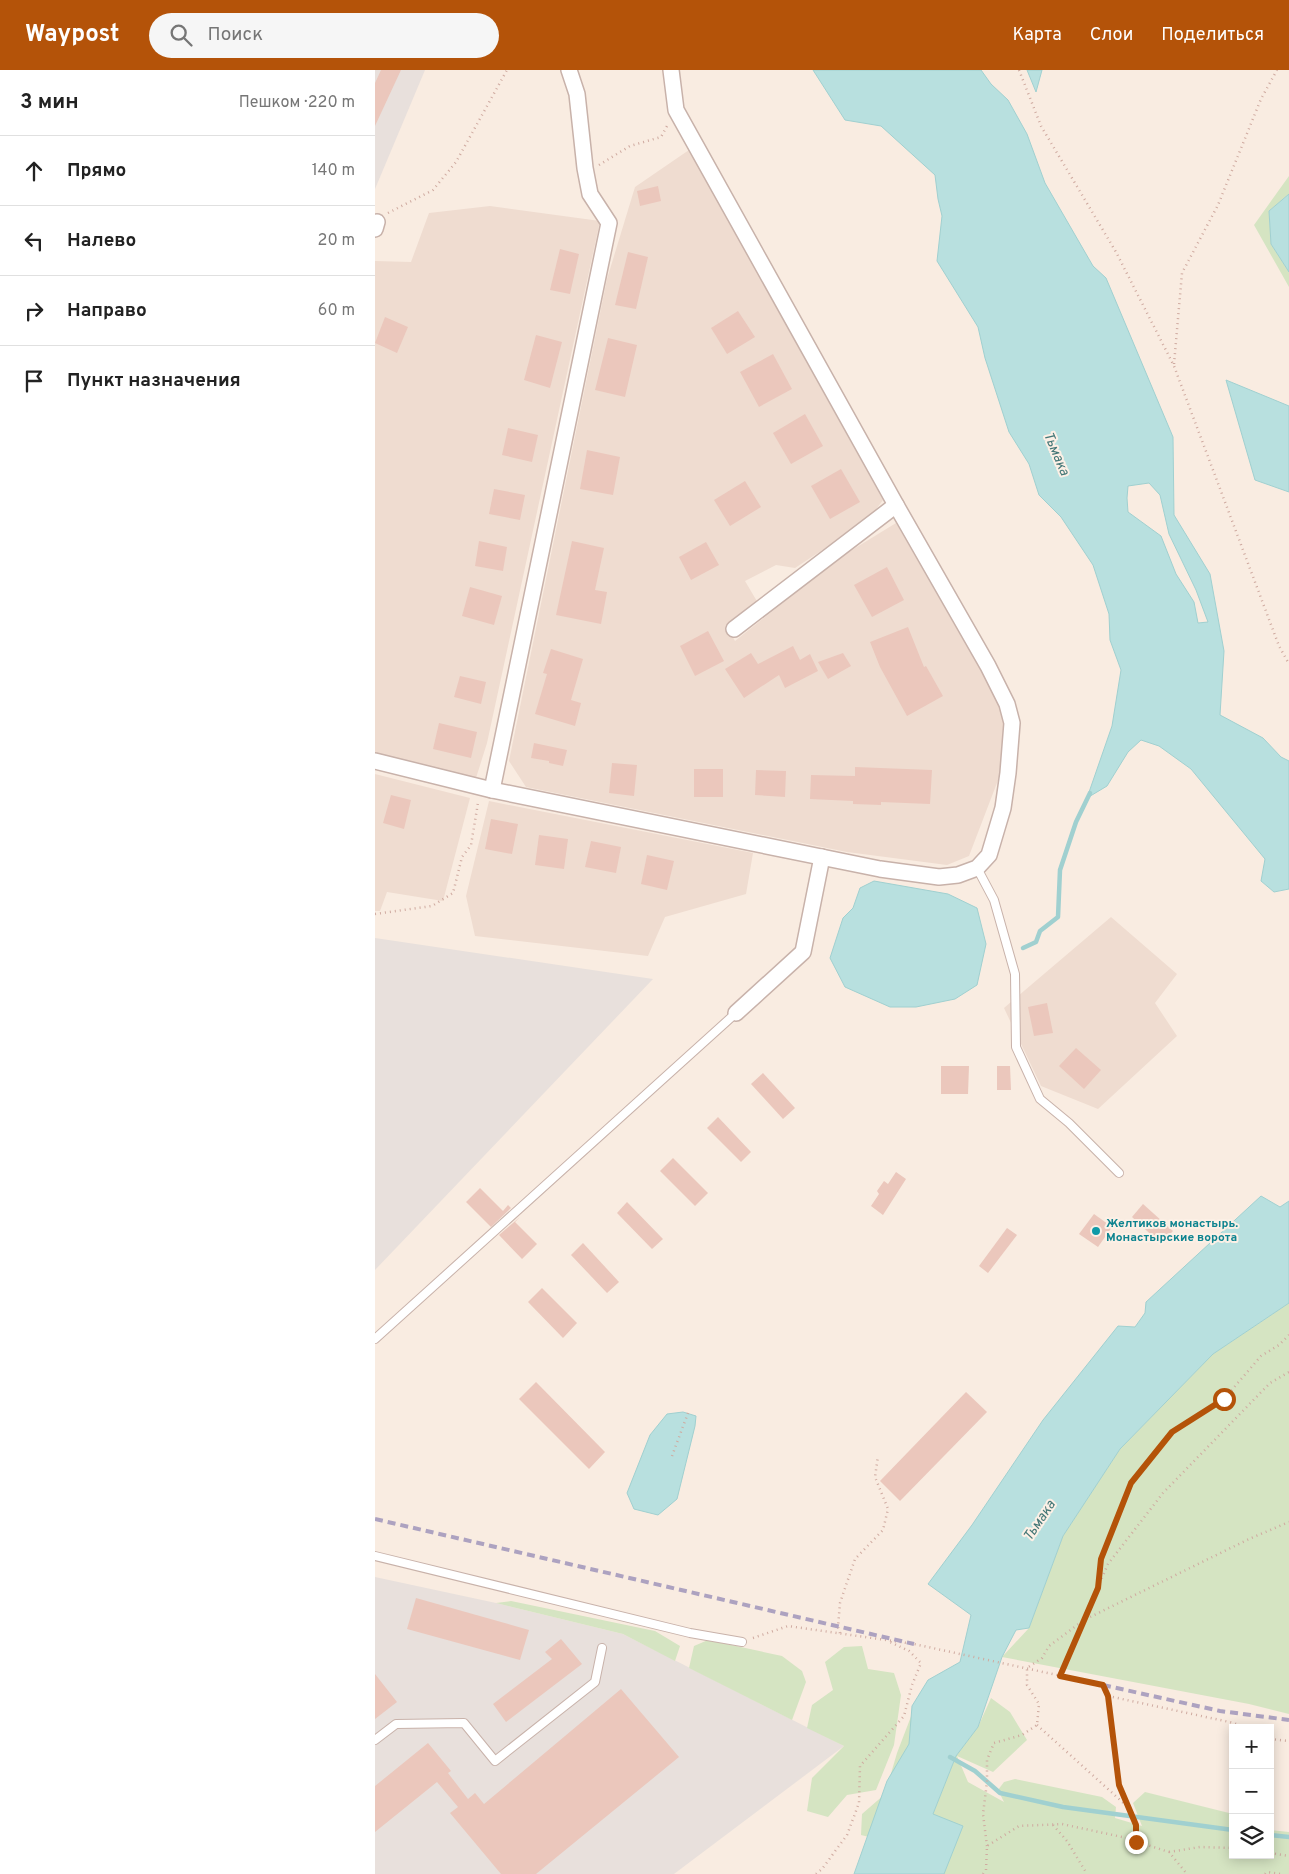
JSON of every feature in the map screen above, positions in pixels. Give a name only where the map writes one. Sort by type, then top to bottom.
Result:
[{"type":"street","points":[[492,790],[609,223],[590,194],[577,94],[569,70]]},
{"type":"street","points":[[375,761],[492,790],[880,869],[939,877],[958,875],[977,868],[989,855],[1003,808],[1009,765],[1012,722],[1007,704],[988,666],[676,110],[671,70]]},
{"type":"street","points":[[734,629],[896,504]]},
{"type":"street","points":[[736,1013],[803,952],[822,857]]},
{"type":"lane","points":[[977,868],[994,900],[1015,974],[1017,1047],[1040,1099],[1069,1123],[1119,1173]]},
{"type":"lane","points":[[375,1340],[736,1013]]},
{"type":"lane","points":[[375,1556],[690,1633],[742,1642]]},
{"type":"lane","points":[[375,1740],[396,1724],[464,1723],[495,1762],[595,1682],[603,1648]]},
{"type":"path","points":[[376,225],[392,209],[433,190],[456,162],[507,70]]},
{"type":"path","points":[[1019,70],[1041,126],[1116,252],[1174,366],[1279,646],[1289,664]]},
{"type":"path","points":[[1174,366],[1182,273],[1218,205],[1261,99],[1277,70]]},
{"type":"path","points":[[587,180],[600,164],[629,146],[661,136],[676,110]]},
{"type":"path","points":[[375,914],[432,906],[453,893],[462,857],[471,845],[477,803],[492,790]]},
{"type":"path","points":[[1098,1588],[1101,1559],[1131,1483],[1172,1432],[1224,1399],[1261,1356],[1279,1345],[1289,1335]]},
{"type":"path","points":[[1060,1676],[1108,1564],[1163,1493],[1270,1383],[1289,1372]]},
{"type":"path","points":[[672,1456],[688,1413]]},
{"type":"path","points":[[840,1633],[838,1627],[840,1603],[855,1559],[883,1530],[888,1509],[875,1477],[878,1456]]},
{"type":"path","points":[[1027,1668],[1042,1658],[1049,1646],[1084,1620],[1249,1538],[1289,1522]]},
{"type":"path","points":[[742,1642],[788,1626],[915,1644],[1103,1685],[1108,1696],[1119,1785],[1136,1825],[1136,1842]]},
{"type":"path","points":[[815,1874],[822,1869],[847,1835],[859,1803],[860,1766],[905,1716],[921,1664],[909,1651],[887,1640]]},
{"type":"path","points":[[1027,1668],[1027,1685],[1039,1704],[1037,1725]]},
{"type":"path","points":[[1108,1696],[1236,1724]]},
{"type":"path","points":[[1037,1725],[1130,1810]]},
{"type":"path","points":[[983,1874],[986,1870],[987,1846],[983,1814],[987,1782],[987,1760],[994,1743],[1022,1735],[1037,1725]]},
{"type":"path","points":[[1274,1739],[1289,1741]]},
{"type":"path","points":[[987,1846],[1019,1826],[1062,1824],[1122,1836],[1169,1852],[1199,1847],[1229,1848]]},
{"type":"path","points":[[1053,1825],[1067,1841],[1087,1874]]},
{"type":"path","points":[[1169,1852],[1187,1874]]},
{"type":"path","points":[[1274,1854],[1289,1856]]},
{"type":"path","points":[[1265,1874],[1267,1872],[1280,1874]]},
{"type":"shaded area","points":[[375,70],[425,70],[375,189]]},
{"type":"shaded area","points":[[689,150],[883,500],[868,520],[795,568],[776,565],[745,581],[758,603],[729,630],[735,641],[839,558],[896,523],[1004,711],[1000,775],[969,856],[947,865],[847,852],[526,787],[509,761],[607,279],[635,187]]},
{"type":"shaded area","points":[[490,206],[600,221],[487,743],[476,778],[375,753],[375,261],[411,262],[429,213]]},
{"type":"shaded area","points":[[375,774],[470,798],[443,901],[387,892],[380,911],[375,911]]},
{"type":"shaded area","points":[[489,801],[753,853],[746,894],[665,917],[648,956],[475,936],[466,896]]},
{"type":"shaded area","points":[[1111,917],[1177,974],[1155,1003],[1177,1036],[1098,1109],[1041,1086],[1004,1008]]},
{"type":"shaded area","points":[[375,938],[653,979],[375,1270]]},
{"type":"shaded area","points":[[375,1577],[496,1603],[623,1634],[844,1746],[674,1874],[375,1874]]},
{"type":"green space","points":[[1289,176],[1289,194],[1269,211],[1271,244],[1289,272],[1289,287],[1254,225]]},
{"type":"green space","points":[[1289,1303],[1289,1714],[1249,1704],[1002,1657],[1029,1628],[1063,1536],[1120,1449],[1213,1354]]},
{"type":"green space","points":[[511,1601],[655,1631],[680,1646],[675,1661],[623,1634],[496,1603]]},
{"type":"green space","points":[[708,1640],[782,1656],[802,1671],[806,1682],[792,1720],[689,1668],[694,1646]]},
{"type":"green space","points":[[862,1646],[868,1669],[894,1673],[901,1695],[894,1745],[876,1790],[847,1795],[828,1817],[807,1811],[812,1778],[844,1746],[807,1728],[812,1705],[833,1690],[825,1662],[844,1647]]},
{"type":"green space","points":[[920,1693],[932,1698],[877,1839],[861,1835],[862,1814],[885,1794],[897,1753]]},
{"type":"green space","points":[[991,1698],[1010,1712],[1027,1740],[993,1772],[957,1756],[968,1782],[1004,1802],[998,1790],[1004,1782],[1015,1779],[1102,1797],[1116,1807],[1115,1818],[1142,1826],[1133,1803],[1145,1792],[1229,1813],[1229,1859],[1274,1859],[1274,1830],[1289,1832],[1289,1874],[919,1874],[933,1814],[956,1756],[978,1727]]},
{"type":"water","name":"Тьмака","points":[[813,70],[981,70],[991,84],[1008,100],[1027,134],[1045,183],[1093,266],[1106,278],[1173,437],[1174,515],[1210,574],[1224,651],[1220,715],[1263,738],[1281,757],[1289,761],[1289,889],[1274,892],[1261,881],[1265,859],[1191,769],[1159,746],[1141,740],[1128,752],[1107,786],[1087,798],[1112,726],[1121,670],[1110,640],[1109,614],[1093,565],[1061,517],[1039,495],[1029,464],[1009,432],[985,358],[978,327],[937,261],[942,216],[935,175],[881,126],[845,120]],"holes":[[[1149,483],[1160,495],[1169,534],[1196,590],[1208,622],[1198,623],[1194,602],[1176,574],[1161,536],[1128,512],[1128,486]]]},
{"type":"water","points":[[1027,70],[1042,70],[1036,92]]},
{"type":"water","points":[[1289,194],[1289,272],[1271,244],[1269,211]]},
{"type":"water","points":[[1226,380],[1289,406],[1289,492],[1255,480]]},
{"type":"water","points":[[874,881],[948,894],[977,908],[986,944],[977,985],[955,999],[916,1007],[890,1007],[845,987],[830,958],[843,918],[853,908],[860,888]]},
{"type":"water","name":"Тьмака","points":[[1261,1196],[1280,1207],[1289,1201],[1289,1303],[1213,1354],[1120,1449],[1063,1536],[1029,1628],[1016,1630],[1002,1657],[978,1727],[956,1756],[933,1814],[963,1826],[944,1874],[854,1874],[887,1781],[909,1744],[912,1706],[928,1680],[960,1662],[971,1615],[928,1584],[972,1525],[1043,1420],[1118,1326],[1135,1327],[1145,1313],[1146,1302]]},
{"type":"water","points":[[683,1412],[696,1416],[677,1499],[658,1515],[634,1509],[627,1493],[650,1435],[667,1414]]},
{"type":"building","points":[[381,70],[401,70],[375,126],[375,83]]},
{"type":"building","points":[[658,186],[661,201],[640,206],[637,191]]},
{"type":"building","points":[[560,249],[579,254],[570,294],[550,290]]},
{"type":"building","points":[[628,252],[648,257],[636,309],[615,305]]},
{"type":"building","points":[[738,311],[755,337],[727,354],[711,328]]},
{"type":"building","points":[[385,317],[408,327],[397,353],[375,343]]},
{"type":"building","points":[[536,335],[562,342],[550,388],[524,380]]},
{"type":"building","points":[[608,338],[637,345],[625,397],[595,390]]},
{"type":"building","points":[[773,354],[792,389],[759,407],[740,372]]},
{"type":"building","points":[[805,414],[823,446],[791,464],[773,433]]},
{"type":"building","points":[[508,428],[538,435],[532,462],[502,455]]},
{"type":"building","points":[[587,450],[620,457],[613,495],[580,489]]},
{"type":"building","points":[[841,469],[860,502],[830,519],[811,486]]},
{"type":"building","points":[[745,481],[761,507],[730,526],[714,500]]},
{"type":"building","points":[[494,489],[525,495],[520,520],[489,514]]},
{"type":"building","points":[[479,541],[507,547],[503,571],[475,566]]},
{"type":"building","points":[[572,541],[604,548],[595,590],[607,592],[601,624],[556,615]]},
{"type":"building","points":[[706,542],[719,565],[691,580],[679,557]]},
{"type":"building","points":[[887,567],[904,600],[872,617],[854,585]]},
{"type":"building","points":[[470,587],[502,596],[494,625],[462,616]]},
{"type":"building","points":[[908,627],[924,667],[926,666],[943,696],[907,716],[880,667],[870,642]]},
{"type":"building","points":[[708,631],[724,661],[695,676],[680,646]]},
{"type":"building","points":[[793,646],[800,660],[810,654],[818,671],[785,688],[779,675],[744,698],[725,669],[751,653],[758,664]]},
{"type":"building","points":[[551,649],[583,659],[571,700],[581,703],[575,726],[535,714],[547,674],[543,673]]},
{"type":"building","points":[[843,653],[851,666],[828,679],[818,662]]},
{"type":"building","points":[[460,676],[486,682],[481,704],[454,697]]},
{"type":"building","points":[[439,723],[477,732],[471,758],[433,749]]},
{"type":"building","points":[[534,743],[567,750],[563,766],[531,758]]},
{"type":"building","points":[[612,763],[637,765],[634,796],[609,793]]},
{"type":"building","points":[[855,767],[932,770],[930,804],[881,802],[881,805],[853,804],[853,801],[810,799],[811,775],[855,776]]},
{"type":"building","points":[[694,769],[723,769],[723,797],[694,797]]},
{"type":"building","points":[[756,770],[786,771],[785,797],[755,795]]},
{"type":"building","points":[[391,795],[411,800],[404,829],[383,823]]},
{"type":"building","points":[[491,819],[518,824],[512,854],[485,849]]},
{"type":"building","points":[[539,835],[568,839],[564,869],[535,865]]},
{"type":"building","points":[[591,841],[621,847],[616,873],[585,867]]},
{"type":"building","points":[[647,855],[674,861],[667,890],[641,884]]},
{"type":"building","points":[[1047,1003],[1053,1033],[1034,1036],[1028,1007]]},
{"type":"building","points":[[1076,1048],[1101,1070],[1084,1089],[1059,1066]]},
{"type":"building","points":[[941,1066],[969,1066],[968,1094],[941,1094]]},
{"type":"building","points":[[997,1066],[1010,1066],[1011,1090],[997,1090]]},
{"type":"building","points":[[763,1073],[795,1108],[783,1119],[751,1084]]},
{"type":"building","points":[[718,1117],[751,1152],[741,1162],[707,1128]]},
{"type":"building","points":[[673,1158],[708,1193],[695,1206],[660,1171]]},
{"type":"building","points":[[896,1172],[906,1179],[883,1215],[871,1206],[879,1194],[877,1191],[884,1181],[888,1184]]},
{"type":"building","points":[[480,1188],[503,1211],[508,1205],[511,1208],[491,1227],[466,1202]]},
{"type":"building","points":[[627,1202],[663,1239],[652,1249],[617,1213]]},
{"type":"building","points":[[1143,1204],[1173,1231],[1161,1244],[1132,1217]]},
{"type":"building","name":"Желтиков монастырь. Монастырские ворота","points":[[1094,1214],[1112,1227],[1098,1247],[1079,1234]]},
{"type":"building","points":[[520,1217],[515,1222],[537,1244],[522,1259],[499,1235]]},
{"type":"building","points":[[1007,1228],[1017,1235],[988,1273],[979,1266]]},
{"type":"building","points":[[583,1243],[619,1282],[607,1293],[571,1255]]},
{"type":"building","points":[[542,1288],[577,1323],[563,1338],[528,1302]]},
{"type":"building","points":[[536,1382],[605,1452],[589,1469],[519,1399]]},
{"type":"building","points":[[966,1392],[987,1412],[900,1501],[880,1481]]},
{"type":"building","points":[[416,1598],[529,1630],[520,1660],[407,1629]]},
{"type":"building","points":[[561,1639],[582,1664],[506,1722],[493,1704],[552,1659],[545,1652]]},
{"type":"building","points":[[375,1674],[397,1702],[375,1719]]},
{"type":"building","points":[[621,1689],[679,1757],[536,1874],[501,1874],[450,1813],[458,1807],[437,1782],[375,1832],[375,1786],[428,1743],[451,1771],[448,1773],[468,1799],[475,1793],[484,1804]]},
{"type":"waterway","points":[[1023,948],[1036,942],[1040,931],[1058,917],[1060,870],[1076,822],[1090,793]]},
{"type":"waterway","points":[[950,1757],[975,1771],[1000,1793],[1063,1807],[1229,1829]]},
{"type":"waterway","points":[[1274,1835],[1289,1837]]},
{"type":"railway","points":[[375,1519],[914,1644]]},
{"type":"railway","points":[[1103,1685],[1220,1711],[1289,1720]]},
{"type":"place","name":"Желтиков монастырь. Монастырские ворота","points":[[1096,1231]]},
{"type":"route","points":[[1136,1842],[1136,1825],[1119,1785],[1108,1696],[1103,1685],[1060,1676],[1098,1588],[1101,1559],[1131,1483],[1172,1432],[1224,1399]]}]
